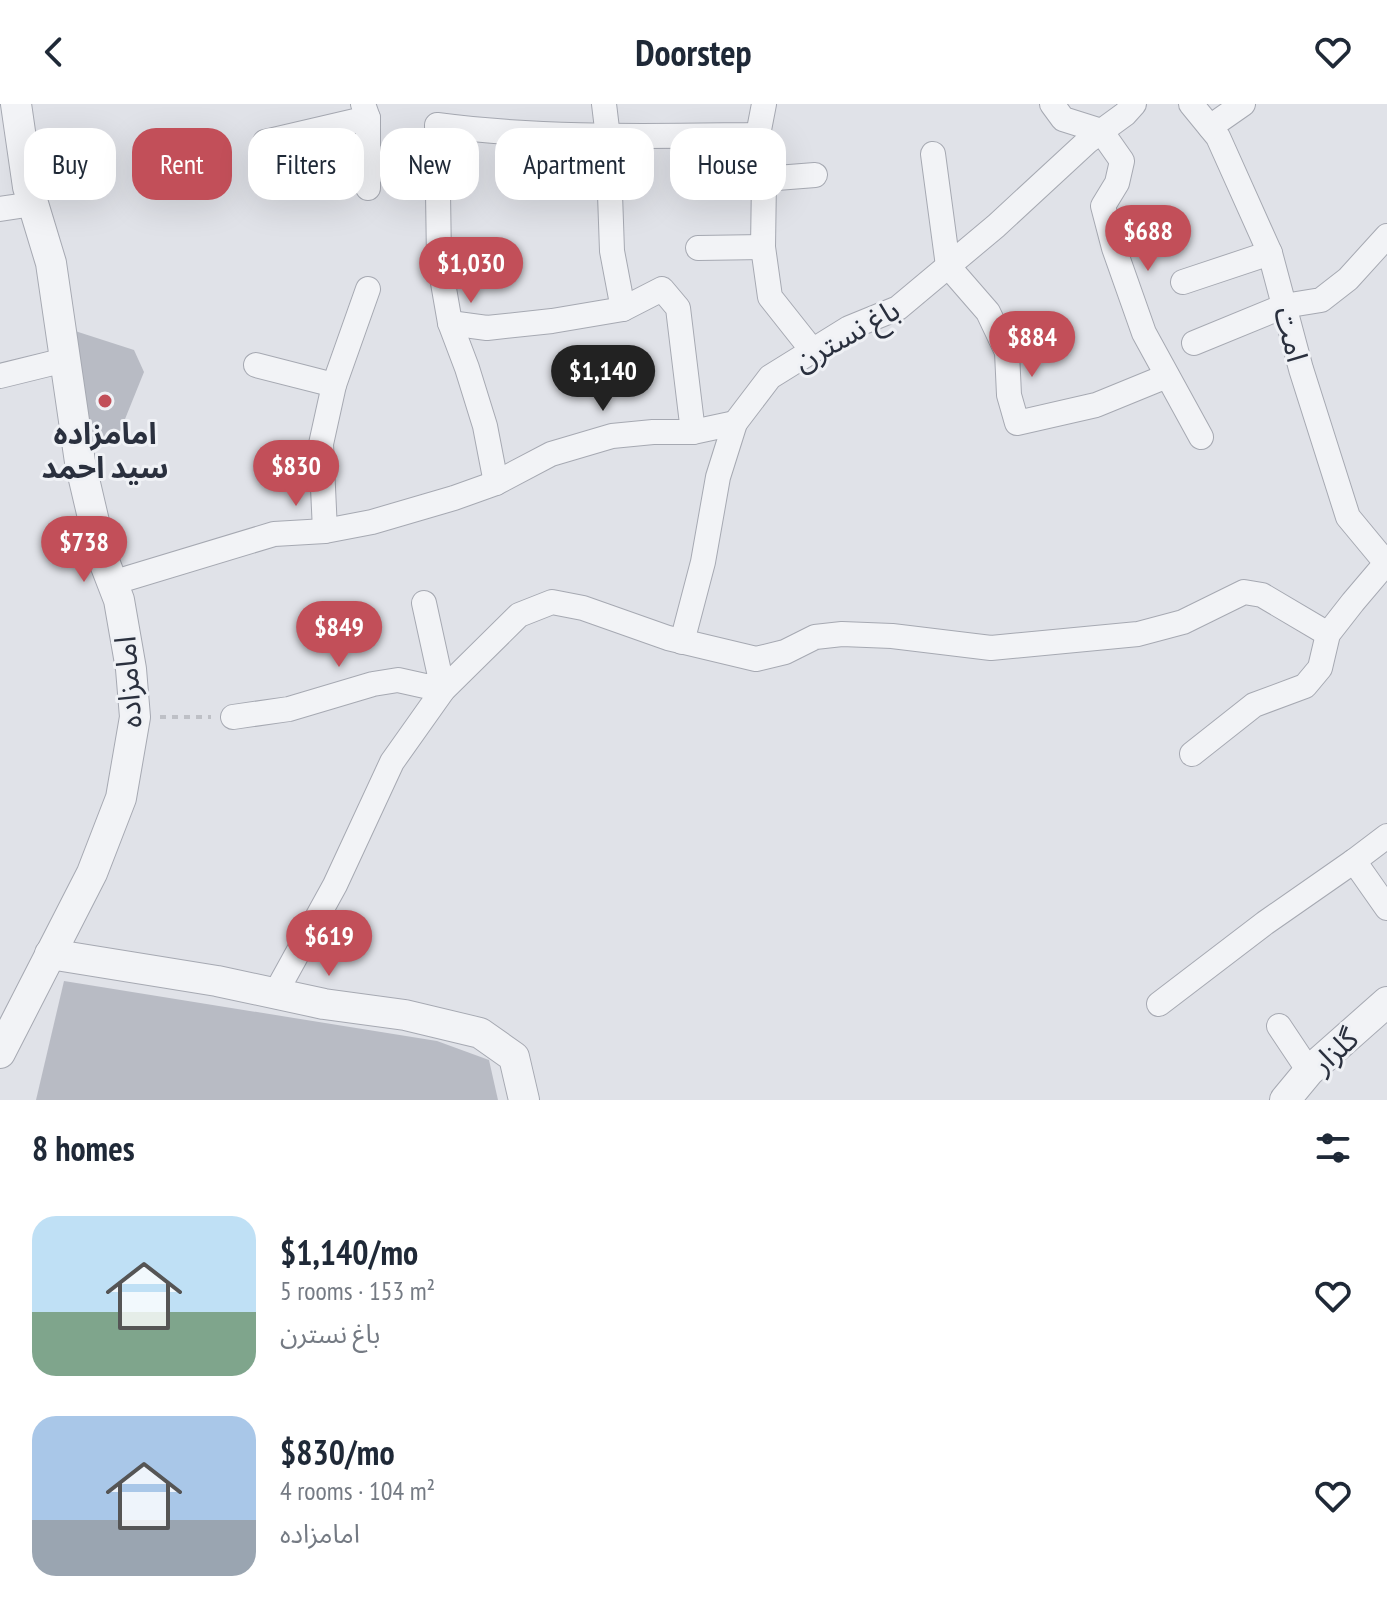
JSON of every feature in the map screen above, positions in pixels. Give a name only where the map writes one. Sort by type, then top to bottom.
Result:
[{"type":"street","name":"امامزاده","points":[[0,1053],[92,873],[121,798],[135,717],[119,600],[102,556],[80,462],[51,263],[28,187],[16,104]]},
{"type":"street","points":[[604,104],[607,128]]},
{"type":"street","points":[[759,128],[764,104]]},
{"type":"street","points":[[1052,104],[1063,119],[1101,131],[1122,161],[1117,183],[1103,206],[1114,248],[1144,333],[1201,437]]},
{"type":"street","name":"باغ نسترن","points":[[682,642],[703,562],[718,477],[735,423],[770,377],[849,328],[898,308],[1134,104]]},
{"type":"street","name":"امت","points":[[1191,104],[1218,137],[1270,253],[1301,369],[1348,517],[1387,563]]},
{"type":"street","points":[[1210,127],[1243,104]]},
{"type":"street","points":[[311,128],[366,111],[368,188]]},
{"type":"street","points":[[495,132],[437,125],[439,260],[450,323],[485,426],[496,483]]},
{"type":"street","points":[[933,154],[948,266],[988,312],[1007,352],[1009,395],[1017,423],[1096,405],[1167,376]]},
{"type":"street","points":[[786,177],[815,175]]},
{"type":"street","points":[[610,200],[612,251],[623,309]]},
{"type":"street","points":[[764,200],[763,247],[770,297],[812,350]]},
{"type":"street","points":[[0,209],[33,204]]},
{"type":"street","points":[[1194,343],[1284,306],[1321,300],[1348,279],[1387,236]]},
{"type":"street","points":[[698,248],[763,247]]},
{"type":"street","points":[[1183,282],[1270,253]]},
{"type":"street","points":[[325,531],[321,444],[334,385],[368,289]]},
{"type":"street","points":[[450,323],[487,328],[552,321],[623,309],[662,289],[678,308],[693,432]]},
{"type":"street","points":[[0,376],[65,360]]},
{"type":"street","points":[[256,365],[334,385]]},
{"type":"street","points":[[112,583],[274,534],[325,531],[372,522],[454,498],[496,483],[551,454],[612,436],[693,432],[735,423]]},
{"type":"street","points":[[1192,754],[1254,705],[1305,686],[1320,668],[1328,634],[1387,563]]},
{"type":"street","points":[[275,994],[335,885],[392,762],[443,690],[519,615],[552,602],[583,608],[682,642],[756,659],[785,652],[815,637],[842,634],[892,636],[991,648],[1138,634],[1183,622],[1244,592],[1262,595],[1328,634]]},
{"type":"street","points":[[424,603],[443,690]]},
{"type":"street","points":[[233,717],[289,709],[373,684],[398,680],[443,690]]},
{"type":"street","points":[[1159,1004],[1387,836]]},
{"type":"street","points":[[1354,861],[1387,908]]},
{"type":"street","points":[[50,954],[217,981],[324,1004],[405,1015],[480,1033],[514,1057],[524,1100]]},
{"type":"street","name":"گلزار","points":[[1285,1100],[1309,1071],[1387,1002]]},
{"type":"street","points":[[1279,1026],[1309,1071]]},
{"type":"path","points":[[135,717],[233,717]]},
{"type":"building","name":"امامزاده سید احمد","points":[[72,330],[134,350],[144,372],[119,434],[101,443],[80,429]]},
{"type":"building","points":[[64,981],[437,1041],[489,1060],[498,1100],[36,1100]]},
{"type":"place","name":"امامزاده سید احمد","points":[[105,401]]}]
